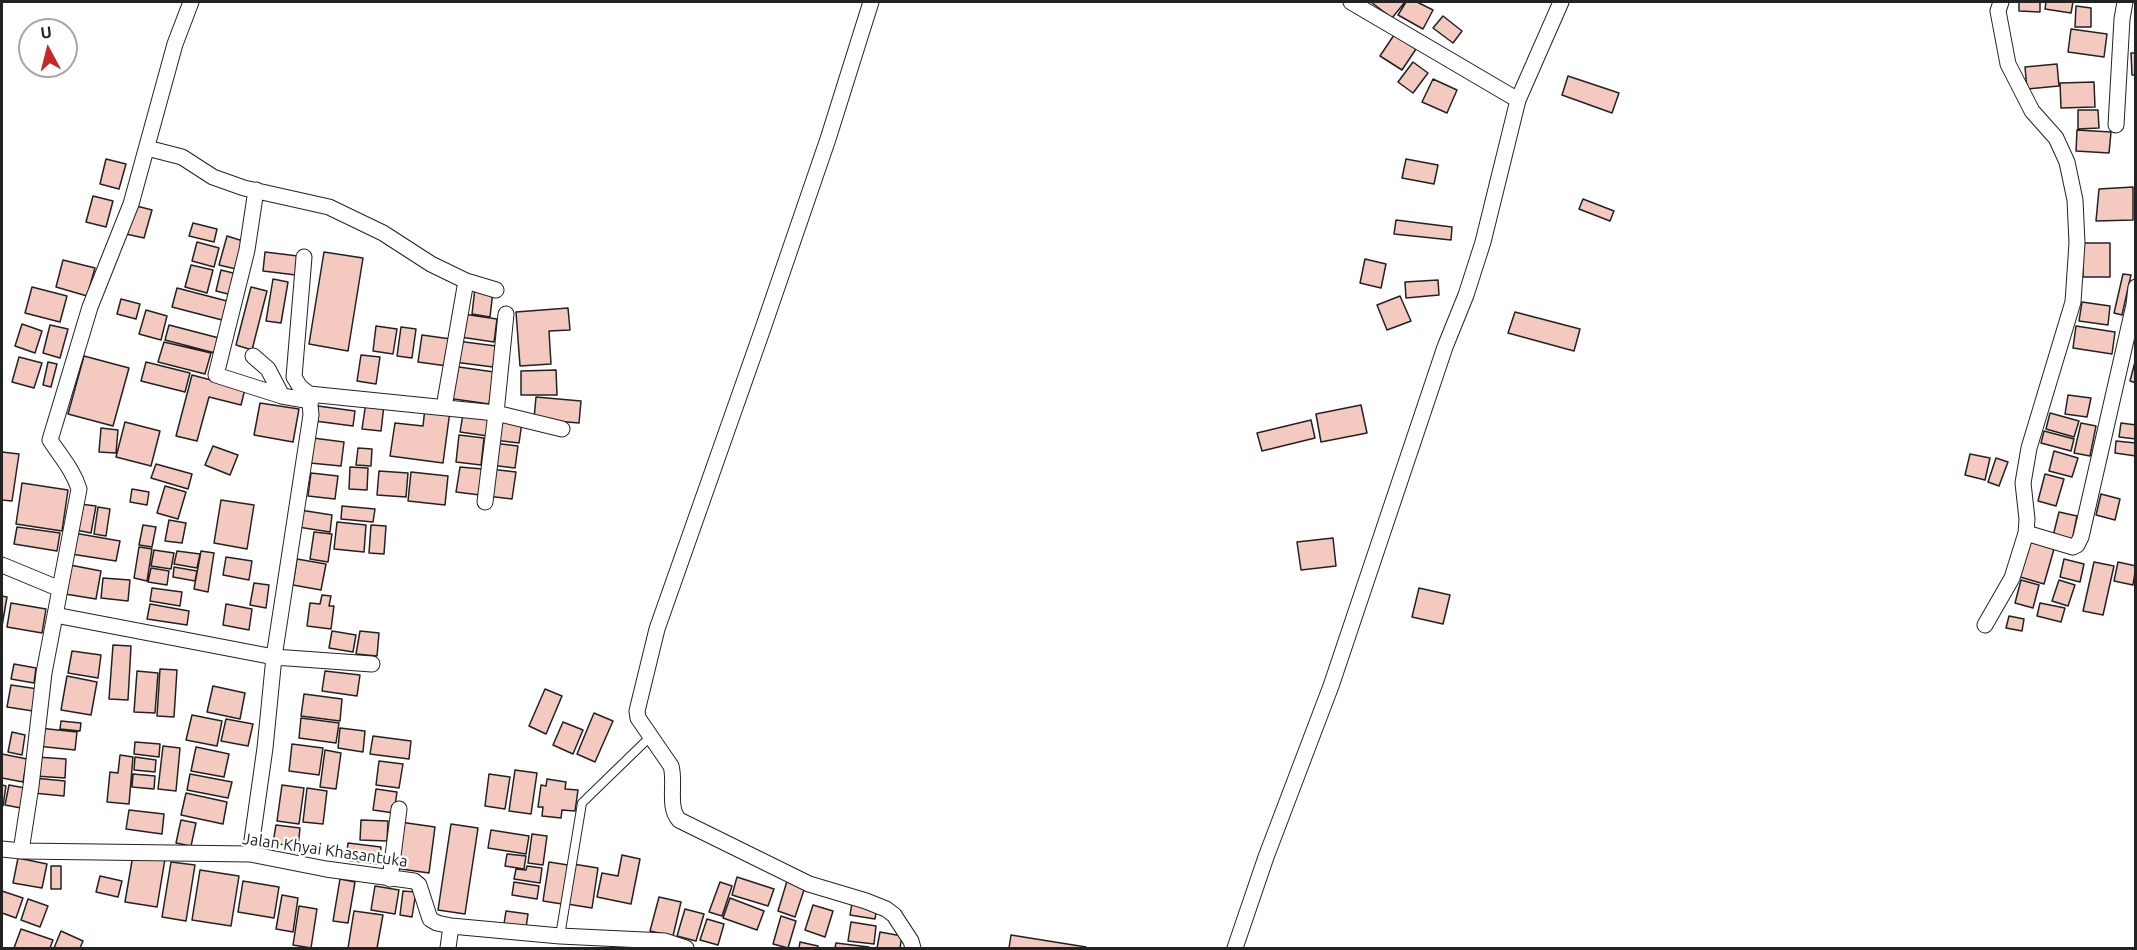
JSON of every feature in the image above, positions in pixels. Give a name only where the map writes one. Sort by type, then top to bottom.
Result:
[{"type":"street","points":[[21,851],[44,673],[79,489],[75,477],[50,440],[90,307],[131,204],[175,44],[191,2]]},
{"type":"street","points":[[871,2],[828,139],[657,629],[637,711],[638,718],[671,766],[674,812],[679,820],[809,884],[886,909],[894,915],[913,948]]},
{"type":"street","points":[[1351,2],[1518,100]]},
{"type":"street","points":[[1235,948],[1266,857],[1330,686],[1445,347],[1466,295],[1483,242],[1518,100],[1561,2]]},
{"type":"street","points":[[1985,626],[2012,578],[2026,533],[2028,519],[2023,483],[2029,448],[2073,302],[2077,243],[2075,200],[2067,162],[2056,138],[2032,111],[2007,64],[1998,11],[2001,2]]},
{"type":"street","points":[[2116,125],[2125,2]]},
{"type":"street","points":[[147,148],[182,157],[213,177],[256,190],[306,200],[345,214],[382,233],[431,264],[466,281],[496,290]]},
{"type":"street","points":[[256,190],[248,249],[216,375],[218,378],[282,396],[496,412],[562,429]]},
{"type":"street","points":[[250,854],[265,748],[274,657],[307,443],[310,397],[294,377],[304,257]]},
{"type":"street","points":[[444,407],[466,281]]},
{"type":"street","points":[[2026,533],[2073,547],[2077,545],[2093,491],[2136,287]]},
{"type":"street","points":[[485,502],[506,314]]},
{"type":"street","points":[[253,357],[268,369],[282,396]]},
{"type":"street","points":[[2,565],[60,589]]},
{"type":"street","points":[[55,615],[274,657],[372,664]]},
{"type":"street","points":[[390,879],[399,810]]},
{"type":"street","name":"Jalan Khyai Khasantuka","points":[[2,849],[250,854],[417,882],[430,919],[437,923],[648,945],[665,941],[686,948]]},
{"type":"street","points":[[448,948],[452,926]]},
{"type":"lane","points":[[560,936],[582,803],[651,736]]},
{"type":"building","points":[[1371,2],[1405,2],[1392,18]]},
{"type":"building","points":[[1406,2],[1417,2],[1433,10],[1423,29],[1398,15]]},
{"type":"building","points":[[2019,2],[2040,2],[2040,12],[2019,11]]},
{"type":"building","points":[[2046,2],[2073,2],[2071,13],[2045,9]]},
{"type":"building","points":[[2076,6],[2091,8],[2091,27],[2075,27]]},
{"type":"building","points":[[1443,16],[1462,31],[1453,43],[1433,28]]},
{"type":"building","points":[[2071,29],[2107,34],[2104,57],[2068,52]]},
{"type":"building","points":[[1394,35],[1416,49],[1402,70],[1380,56]]},
{"type":"building","points":[[2131,53],[2136,53],[2136,75],[2132,75]]},
{"type":"building","points":[[1413,62],[1428,73],[1413,93],[1398,82]]},
{"type":"building","points":[[2057,64],[2059,86],[2027,89],[2025,67]]},
{"type":"building","points":[[1568,76],[1619,93],[1612,113],[1562,95]]},
{"type":"building","points":[[1433,79],[1457,90],[1447,113],[1422,102]]},
{"type":"building","points":[[2094,82],[2095,107],[2061,108],[2060,83]]},
{"type":"building","points":[[2078,110],[2098,110],[2099,128],[2078,129]]},
{"type":"building","points":[[2077,130],[2111,132],[2109,153],[2076,151]]},
{"type":"building","points":[[106,159],[126,164],[119,189],[100,184]]},
{"type":"building","points":[[1406,159],[1438,165],[1434,184],[1402,178]]},
{"type":"building","points":[[2133,187],[2133,220],[2096,221],[2099,189]]},
{"type":"building","points":[[93,196],[113,201],[106,227],[86,222]]},
{"type":"building","points":[[1583,199],[1614,211],[1610,221],[1579,209]]},
{"type":"building","points":[[133,205],[152,210],[144,238],[126,234]]},
{"type":"building","points":[[1396,220],[1452,227],[1451,240],[1394,234]]},
{"type":"building","points":[[193,223],[217,229],[214,242],[189,236]]},
{"type":"building","points":[[227,236],[243,241],[236,269],[219,265]]},
{"type":"building","points":[[197,242],[219,248],[214,267],[192,261]]},
{"type":"building","points":[[2083,243],[2110,243],[2110,277],[2083,277]]},
{"type":"building","points":[[265,252],[298,256],[296,275],[263,271]]},
{"type":"building","points":[[324,252],[363,258],[348,351],[309,344]]},
{"type":"building","points":[[1365,259],[1386,264],[1381,288],[1360,283]]},
{"type":"building","points":[[63,260],[95,268],[87,296],[56,287]]},
{"type":"building","points":[[191,265],[213,270],[207,293],[185,287]]},
{"type":"building","points":[[221,270],[237,274],[232,295],[216,291]]},
{"type":"building","points":[[2123,274],[2131,275],[2122,315],[2114,313]]},
{"type":"building","points":[[273,279],[288,282],[281,323],[266,321]]},
{"type":"building","points":[[1438,280],[1439,295],[1406,298],[1405,282]]},
{"type":"building","points":[[32,287],[67,296],[60,322],[25,313]]},
{"type":"building","points":[[251,287],[267,291],[252,350],[236,345]]},
{"type":"building","points":[[177,288],[227,301],[222,320],[172,307]]},
{"type":"building","points":[[475,288],[493,291],[490,317],[472,314]]},
{"type":"building","points":[[1400,296],[1411,321],[1387,330],[1377,305]]},
{"type":"building","points":[[121,299],[140,304],[136,319],[117,314]]},
{"type":"building","points":[[2082,302],[2110,306],[2108,325],[2079,321]]},
{"type":"building","points":[[568,308],[570,330],[549,331],[551,364],[520,366],[516,312]]},
{"type":"building","points":[[146,310],[167,316],[161,340],[139,334]]},
{"type":"building","points":[[1515,312],[1580,329],[1574,351],[1508,333]]},
{"type":"building","points":[[463,314],[497,319],[494,342],[460,337]]},
{"type":"building","points":[[22,324],[42,331],[35,353],[15,346]]},
{"type":"building","points":[[50,325],[68,329],[60,358],[43,353]]},
{"type":"building","points":[[169,325],[219,338],[215,353],[165,340]]},
{"type":"building","points":[[376,326],[397,329],[393,354],[373,351]]},
{"type":"building","points":[[2076,326],[2115,332],[2112,354],[2073,348]]},
{"type":"building","points":[[401,327],[416,329],[412,358],[397,356]]},
{"type":"building","points":[[422,335],[451,339],[447,366],[418,362]]},
{"type":"building","points":[[457,341],[496,346],[493,367],[454,362]]},
{"type":"building","points":[[164,342],[211,353],[205,374],[158,362]]},
{"type":"building","points":[[361,355],[380,357],[376,384],[357,381]]},
{"type":"building","points":[[84,356],[129,368],[113,426],[68,414]]},
{"type":"building","points":[[19,357],[42,363],[34,388],[12,382]]},
{"type":"building","points":[[2136,358],[2136,383],[2130,381]]},
{"type":"building","points":[[48,362],[57,364],[51,387],[43,385]]},
{"type":"building","points":[[146,362],[190,373],[185,392],[141,381]]},
{"type":"building","points":[[452,366],[494,372],[489,404],[447,398]]},
{"type":"building","points":[[556,370],[557,395],[521,395],[521,371]]},
{"type":"building","points":[[192,375],[245,389],[241,405],[209,397],[197,441],[176,436]]},
{"type":"building","points":[[2068,395],[2091,398],[2087,417],[2065,414]]},
{"type":"building","points":[[536,397],[581,401],[579,423],[534,419]]},
{"type":"building","points":[[366,402],[384,405],[381,431],[362,429]]},
{"type":"building","points":[[260,403],[299,409],[293,442],[254,435]]},
{"type":"building","points":[[1361,405],[1367,433],[1321,442],[1316,414]]},
{"type":"building","points":[[318,406],[355,411],[353,426],[315,421]]},
{"type":"building","points":[[425,408],[450,411],[443,463],[390,456],[395,423],[423,426]]},
{"type":"building","points":[[2050,413],[2079,421],[2074,437],[2046,429]]},
{"type":"building","points":[[463,414],[491,418],[488,436],[460,432]]},
{"type":"building","points":[[496,419],[522,422],[519,443],[494,440]]},
{"type":"building","points":[[1311,420],[1315,438],[1262,451],[1257,433]]},
{"type":"building","points":[[125,422],[160,431],[151,466],[116,457]]},
{"type":"building","points":[[2081,423],[2096,426],[2090,456],[2074,453]]},
{"type":"building","points":[[2121,423],[2136,425],[2136,439],[2119,437]]},
{"type":"building","points":[[101,428],[118,430],[116,453],[99,452]]},
{"type":"building","points":[[2044,431],[2074,439],[2071,451],[2041,443]]},
{"type":"building","points":[[459,435],[484,438],[481,465],[456,462]]},
{"type":"building","points":[[313,438],[344,442],[341,466],[310,463]]},
{"type":"building","points":[[2116,441],[2136,443],[2136,456],[2115,453]]},
{"type":"building","points":[[493,443],[518,446],[515,468],[490,465]]},
{"type":"building","points":[[213,446],[238,455],[230,475],[205,465]]},
{"type":"building","points":[[358,448],[372,449],[371,466],[356,465]]},
{"type":"building","points":[[2054,451],[2078,458],[2072,477],[2049,471]]},
{"type":"building","points":[[2,452],[19,454],[12,501],[2,500]]},
{"type":"building","points":[[1970,454],[1990,458],[1985,480],[1965,475]]},
{"type":"building","points":[[1996,458],[2008,462],[1999,486],[1988,482]]},
{"type":"building","points":[[156,464],[192,474],[188,489],[151,478]]},
{"type":"building","points":[[350,467],[368,468],[367,490],[349,489]]},
{"type":"building","points":[[460,467],[483,469],[480,495],[456,492]]},
{"type":"building","points":[[490,469],[516,472],[512,499],[487,496]]},
{"type":"building","points":[[379,471],[408,473],[406,497],[377,495]]},
{"type":"building","points":[[411,472],[448,476],[445,505],[408,501]]},
{"type":"building","points":[[311,473],[338,476],[335,499],[308,496]]},
{"type":"building","points":[[2045,474],[2064,479],[2056,506],[2038,501]]},
{"type":"building","points":[[22,483],[68,490],[62,531],[16,524]]},
{"type":"building","points":[[165,486],[186,492],[178,519],[157,513]]},
{"type":"building","points":[[132,489],[149,492],[147,505],[130,502]]},
{"type":"building","points":[[2101,494],[2120,499],[2115,520],[2096,515]]},
{"type":"building","points":[[221,500],[254,505],[247,549],[214,543]]},
{"type":"building","points":[[80,504],[96,506],[91,533],[76,530]]},
{"type":"building","points":[[342,506],[375,509],[373,522],[341,519]]},
{"type":"building","points":[[98,507],[110,509],[106,536],[94,534]]},
{"type":"building","points":[[300,510],[332,515],[330,532],[298,527]]},
{"type":"building","points":[[2059,512],[2077,516],[2072,541],[2053,536]]},
{"type":"building","points":[[169,520],[186,523],[182,543],[165,541]]},
{"type":"building","points":[[337,522],[366,525],[364,552],[334,549]]},
{"type":"building","points":[[143,525],[156,527],[152,547],[139,545]]},
{"type":"building","points":[[371,525],[386,526],[384,554],[369,553]]},
{"type":"building","points":[[17,527],[60,533],[57,551],[14,544]]},
{"type":"building","points":[[314,532],[332,534],[328,562],[310,559]]},
{"type":"building","points":[[74,533],[120,541],[116,561],[71,554]]},
{"type":"building","points":[[1333,538],[1336,566],[1301,570],[1297,542]]},
{"type":"building","points":[[2031,542],[2054,549],[2044,584],[2020,577]]},
{"type":"building","points":[[139,547],[152,549],[147,581],[134,578]]},
{"type":"building","points":[[154,550],[174,553],[171,569],[151,566]]},
{"type":"building","points":[[177,551],[200,554],[197,568],[174,564]]},
{"type":"building","points":[[201,551],[214,553],[208,592],[194,589]]},
{"type":"building","points":[[226,557],[252,561],[249,580],[223,575]]},
{"type":"building","points":[[297,559],[326,564],[321,590],[293,585]]},
{"type":"building","points":[[2064,559],[2084,564],[2080,582],[2060,577]]},
{"type":"building","points":[[2094,562],[2114,566],[2103,615],[2083,611]]},
{"type":"building","points":[[2118,562],[2136,566],[2133,585],[2114,581]]},
{"type":"building","points":[[70,565],[101,571],[96,599],[65,594]]},
{"type":"building","points":[[174,567],[197,571],[195,581],[173,577]]},
{"type":"building","points":[[151,568],[169,571],[167,585],[148,582]]},
{"type":"building","points":[[103,578],[130,580],[128,601],[101,598]]},
{"type":"building","points":[[2021,580],[2039,585],[2033,608],[2015,603]]},
{"type":"building","points":[[2059,580],[2075,585],[2068,606],[2052,601]]},
{"type":"building","points":[[254,583],[269,585],[266,608],[250,605]]},
{"type":"building","points":[[152,588],[182,592],[180,606],[150,601]]},
{"type":"building","points":[[1419,588],[1450,595],[1443,624],[1412,617]]},
{"type":"building","points":[[322,595],[331,596],[329,606],[334,606],[331,629],[307,626],[310,603],[320,604]]},
{"type":"building","points":[[2,596],[7,597],[2,626]]},
{"type":"building","points":[[11,603],[46,609],[42,633],[7,627]]},
{"type":"building","points":[[2040,603],[2065,608],[2061,622],[2037,616]]},
{"type":"building","points":[[150,604],[189,611],[187,625],[147,619]]},
{"type":"building","points":[[226,604],[252,609],[249,630],[223,625]]},
{"type":"building","points":[[2009,616],[2024,619],[2022,631],[2006,628]]},
{"type":"building","points":[[332,631],[356,635],[353,652],[329,648]]},
{"type":"building","points":[[360,631],[379,633],[377,656],[356,654]]},
{"type":"building","points":[[113,645],[131,646],[128,700],[109,699]]},
{"type":"building","points":[[72,651],[101,655],[98,678],[68,673]]},
{"type":"building","points":[[14,664],[36,668],[34,683],[11,679]]},
{"type":"building","points":[[160,669],[177,670],[174,717],[157,716]]},
{"type":"building","points":[[137,671],[158,673],[155,713],[134,712]]},
{"type":"building","points":[[325,671],[360,675],[357,696],[322,691]]},
{"type":"building","points":[[67,676],[97,682],[91,715],[61,710]]},
{"type":"building","points":[[11,685],[38,689],[33,711],[7,707]]},
{"type":"building","points":[[213,686],[245,693],[240,719],[207,712]]},
{"type":"building","points":[[545,689],[562,696],[546,734],[529,726]]},
{"type":"building","points":[[304,694],[342,699],[340,721],[301,716]]},
{"type":"building","points":[[594,713],[613,721],[595,762],[577,754]]},
{"type":"building","points":[[192,715],[222,721],[217,746],[186,740]]},
{"type":"building","points":[[301,718],[339,723],[336,743],[299,738]]},
{"type":"building","points":[[226,719],[253,724],[248,746],[221,741]]},
{"type":"building","points":[[61,721],[81,723],[80,731],[60,729]]},
{"type":"building","points":[[563,722],[583,730],[573,754],[553,745]]},
{"type":"building","points":[[39,728],[77,732],[75,750],[37,746]]},
{"type":"building","points":[[340,728],[365,731],[363,752],[338,748]]},
{"type":"building","points":[[12,732],[25,735],[22,755],[8,752]]},
{"type":"building","points":[[373,736],[411,741],[409,759],[370,754]]},
{"type":"building","points":[[135,742],[160,744],[159,757],[134,754]]},
{"type":"building","points":[[292,744],[323,748],[319,775],[289,771]]},
{"type":"building","points":[[163,746],[180,748],[176,791],[158,789]]},
{"type":"building","points":[[196,747],[229,754],[224,777],[191,771]]},
{"type":"building","points":[[325,750],[341,753],[336,789],[320,787]]},
{"type":"building","points":[[2,754],[27,759],[23,782],[2,778]]},
{"type":"building","points":[[120,755],[133,757],[129,804],[107,802],[110,772],[118,773]]},
{"type":"building","points":[[37,757],[66,759],[65,778],[35,776]]},
{"type":"building","points":[[135,757],[156,760],[155,772],[134,770]]},
{"type":"building","points":[[379,761],[403,764],[399,788],[376,785]]},
{"type":"building","points":[[515,770],[537,773],[531,814],[509,811]]},
{"type":"building","points":[[133,774],[155,776],[154,789],[132,787]]},
{"type":"building","points":[[190,774],[232,782],[228,798],[187,790]]},
{"type":"building","points":[[489,774],[510,777],[505,809],[485,806]]},
{"type":"building","points":[[34,778],[65,781],[64,796],[33,793]]},
{"type":"building","points":[[547,779],[566,782],[565,789],[578,790],[575,811],[562,810],[561,818],[542,816],[543,807],[538,807],[541,785],[546,786]]},
{"type":"building","points":[[2,785],[6,786],[3,806],[2,806]]},
{"type":"building","points":[[9,785],[25,788],[21,808],[5,805]]},
{"type":"building","points":[[282,785],[304,788],[299,824],[277,821]]},
{"type":"building","points":[[307,788],[327,791],[323,824],[303,822]]},
{"type":"building","points":[[376,789],[397,792],[394,813],[373,810]]},
{"type":"building","points":[[186,793],[227,802],[223,824],[181,815]]},
{"type":"building","points":[[129,810],[164,814],[162,834],[126,829]]},
{"type":"building","points":[[181,820],[196,823],[191,846],[176,843]]},
{"type":"building","points":[[361,820],[388,821],[387,841],[360,840]]},
{"type":"building","points":[[400,822],[435,827],[429,873],[394,868]]},
{"type":"building","points":[[451,824],[478,828],[465,914],[438,910]]},
{"type":"building","points":[[276,825],[300,828],[298,847],[273,843]]},
{"type":"building","points":[[491,830],[529,836],[526,854],[488,848]]},
{"type":"building","points":[[532,834],[547,836],[543,865],[528,863]]},
{"type":"building","points":[[348,843],[381,847],[379,864],[346,860]]},
{"type":"building","points":[[507,854],[526,856],[524,869],[505,866]]},
{"type":"building","points":[[133,855],[165,859],[157,907],[125,902]]},
{"type":"building","points":[[622,855],[640,859],[631,904],[597,897],[602,873],[618,876]]},
{"type":"building","points":[[18,858],[47,864],[42,888],[13,883]]},
{"type":"building","points":[[171,862],[195,865],[186,921],[162,917]]},
{"type":"building","points":[[549,862],[568,865],[562,904],[543,901]]},
{"type":"building","points":[[573,864],[598,868],[592,908],[567,904]]},
{"type":"building","points":[[51,866],[61,866],[61,889],[51,889]]},
{"type":"building","points":[[527,866],[542,868],[540,883],[514,879],[516,869],[526,870]]},
{"type":"building","points":[[200,870],[239,876],[231,926],[192,920]]},
{"type":"building","points":[[100,876],[122,881],[118,897],[96,892]]},
{"type":"building","points":[[737,877],[774,889],[768,906],[732,895]]},
{"type":"building","points":[[340,879],[355,882],[348,923],[333,921]]},
{"type":"building","points":[[243,881],[279,887],[274,918],[238,912]]},
{"type":"building","points":[[787,881],[805,887],[795,917],[778,911]]},
{"type":"building","points":[[514,882],[539,886],[537,899],[512,895]]},
{"type":"building","points":[[720,882],[732,886],[722,916],[709,912]]},
{"type":"building","points":[[375,886],[399,890],[395,914],[371,910]]},
{"type":"building","points":[[2,891],[23,898],[16,918],[2,913]]},
{"type":"building","points":[[403,891],[416,892],[412,917],[400,915]]},
{"type":"building","points":[[282,895],[298,898],[293,932],[276,929]]},
{"type":"building","points":[[659,897],[681,902],[673,936],[650,931]]},
{"type":"building","points":[[730,898],[764,911],[757,930],[723,918]]},
{"type":"building","points":[[28,899],[48,906],[40,927],[21,920]]},
{"type":"building","points":[[852,903],[877,907],[875,919],[850,915]]},
{"type":"building","points":[[813,905],[833,911],[825,937],[805,930]]},
{"type":"building","points":[[299,906],[317,909],[311,948],[293,945]]},
{"type":"building","points":[[685,909],[704,914],[696,941],[677,936]]},
{"type":"building","points":[[354,911],[383,915],[377,948],[348,948]]},
{"type":"building","points":[[506,911],[528,914],[526,928],[504,924]]},
{"type":"building","points":[[781,916],[796,921],[788,948],[773,944]]},
{"type":"building","points":[[707,919],[724,924],[718,945],[700,940]]},
{"type":"building","points":[[851,922],[876,926],[874,944],[848,941]]},
{"type":"building","points":[[21,929],[53,940],[50,948],[14,948]]},
{"type":"building","points":[[61,931],[83,941],[80,948],[54,948]]},
{"type":"building","points":[[880,932],[902,936],[900,948],[877,948]]},
{"type":"building","points":[[1011,935],[1086,947],[1086,948],[1009,948]]},
{"type":"building","points":[[800,942],[818,946],[818,948],[799,948]]},
{"type":"building","points":[[836,943],[869,947],[835,948]]}]
